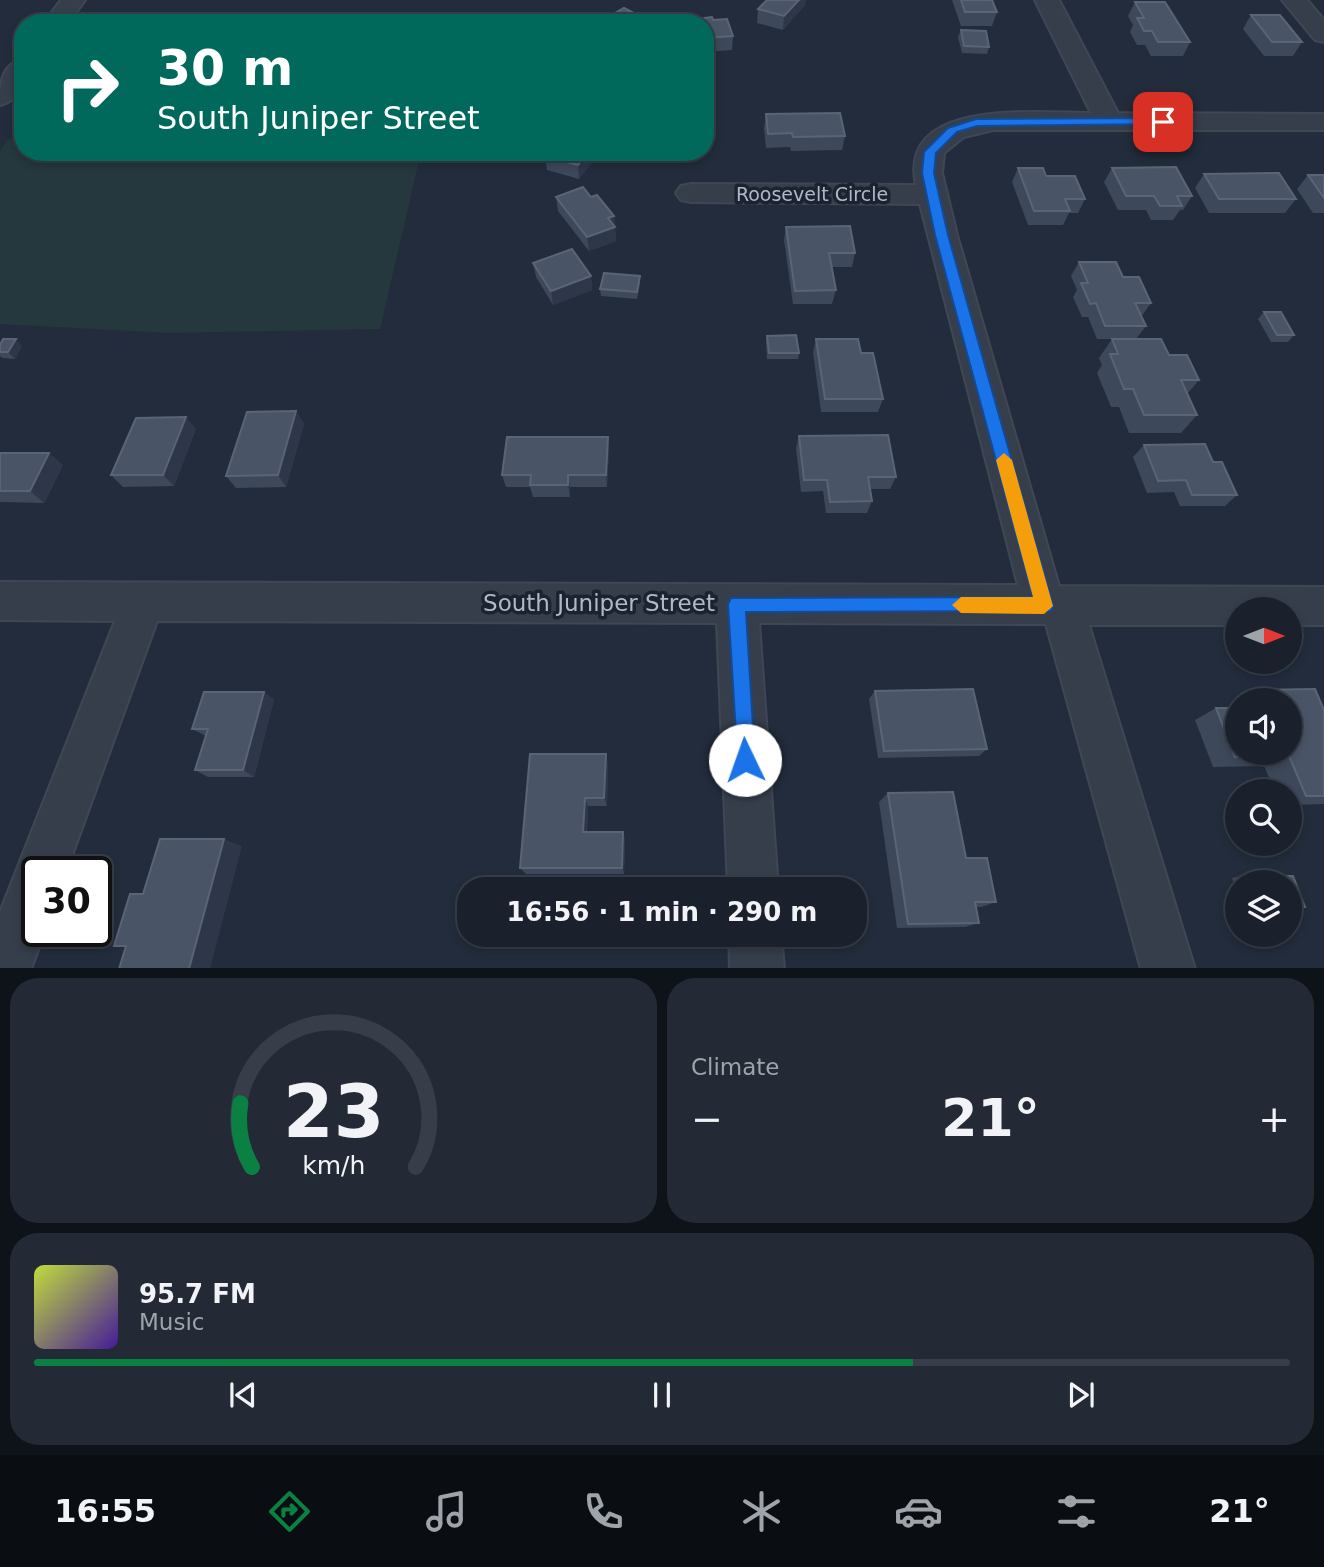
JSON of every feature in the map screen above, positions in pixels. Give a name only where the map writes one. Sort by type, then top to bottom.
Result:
[{"type":"street","points":[[63,14],[74,0]]},
{"type":"street","points":[[1047,0],[1109,122]]},
{"type":"street","points":[[1294,0],[1324,36]]},
{"type":"street","points":[[0,97],[14,79]]},
{"type":"street","points":[[1168,968],[1053,606],[933,195],[928,156],[953,130],[990,122],[1324,122]]},
{"type":"street","name":"Roosevelt Circle","points":[[691,193],[933,195]]},
{"type":"street","name":"South Juniper Street","points":[[0,601],[1324,606]]},
{"type":"street","points":[[47,856],[143,601]]},
{"type":"street","points":[[737,604],[751,877]]},
{"type":"street","points":[[4,968],[21,924]]},
{"type":"street","points":[[756,947],[757,968]]},
{"type":"green space","points":[[8,139],[14,139],[14,161],[419,161],[380,329],[169,333],[0,324],[0,151]]},
{"type":"building","points":[[767,0],[799,0],[784,16],[758,9]]},
{"type":"building","points":[[961,0],[992,0],[997,12],[965,12]]},
{"type":"building","points":[[1135,2],[1165,2],[1190,42],[1158,42],[1152,31],[1144,31],[1137,18],[1144,18]]},
{"type":"building","points":[[624,8],[636,14],[613,14]]},
{"type":"building","points":[[1251,15],[1280,15],[1302,42],[1272,42]]},
{"type":"building","points":[[727,19],[733,36],[714,37],[714,20]]},
{"type":"building","points":[[961,30],[986,31],[989,47],[964,46]]},
{"type":"building","points":[[840,113],[845,136],[793,137],[792,133],[768,134],[766,114]]},
{"type":"building","points":[[563,161],[581,161],[578,165]]},
{"type":"building","points":[[1176,167],[1192,196],[1177,196],[1182,206],[1160,206],[1154,196],[1126,196],[1112,168]]},
{"type":"building","points":[[1018,168],[1043,168],[1046,176],[1075,176],[1085,199],[1065,199],[1070,211],[1034,211]]},
{"type":"building","points":[[1279,173],[1296,199],[1219,199],[1204,174]]},
{"type":"building","points":[[1308,175],[1324,175],[1324,198]]},
{"type":"building","points":[[583,187],[591,197],[597,195],[614,216],[608,218],[615,227],[587,237],[556,197]]},
{"type":"building","points":[[850,226],[855,253],[829,253],[836,290],[795,291],[786,227]]},
{"type":"building","points":[[572,249],[591,276],[551,291],[533,263]]},
{"type":"building","points":[[1079,262],[1116,262],[1123,277],[1139,277],[1151,303],[1135,303],[1146,326],[1105,326],[1096,303],[1090,304],[1081,283],[1088,283]]},
{"type":"building","points":[[604,273],[640,276],[637,292],[600,289]]},
{"type":"building","points":[[1264,312],[1281,312],[1294,335],[1277,335]]},
{"type":"building","points":[[796,335],[799,353],[769,353],[767,336]]},
{"type":"building","points":[[3,339],[16,339],[8,352],[0,352]]},
{"type":"building","points":[[816,339],[858,339],[861,353],[873,353],[883,399],[825,399]]},
{"type":"building","points":[[1112,339],[1161,339],[1169,355],[1187,355],[1199,380],[1181,380],[1197,415],[1144,415],[1133,389],[1124,389],[1110,354],[1118,354]]},
{"type":"building","points":[[296,411],[278,475],[226,476],[247,412]]},
{"type":"building","points":[[186,417],[163,475],[111,475],[136,418]]},
{"type":"building","points":[[888,435],[896,477],[868,477],[872,501],[830,502],[827,480],[804,480],[799,436]]},
{"type":"building","points":[[507,437],[608,437],[606,475],[568,475],[568,485],[530,485],[531,475],[502,475]]},
{"type":"building","points":[[1205,444],[1213,462],[1222,462],[1237,495],[1192,495],[1186,480],[1158,481],[1144,445]]},
{"type":"building","points":[[0,453],[49,453],[30,491],[0,491]]},
{"type":"building","points":[[973,689],[987,749],[884,751],[875,691]]},
{"type":"building","points":[[1302,689],[1315,689],[1324,710],[1324,796],[1306,796],[1302,779],[1299,779],[1293,765],[1302,765]]},
{"type":"building","points":[[204,692],[264,692],[243,770],[195,770],[208,729],[192,729]]},
{"type":"building","points":[[1216,708],[1225,708],[1225,731]]},
{"type":"building","points":[[530,754],[606,754],[604,798],[585,798],[583,832],[623,832],[622,868],[520,868]]},
{"type":"building","points":[[953,792],[966,858],[987,858],[996,902],[975,902],[979,923],[908,924],[888,793]]},
{"type":"building","points":[[160,839],[224,839],[189,968],[119,968],[126,946],[114,946],[130,894],[143,894]]},
{"type":"slow traffic","points":[[961,605],[1044,606],[1004,460]]},
{"type":"route","points":[[745,760],[737,604],[1044,606],[942,235],[928,173],[930,152],[937,142],[953,130],[976,123],[1163,122]]}]
